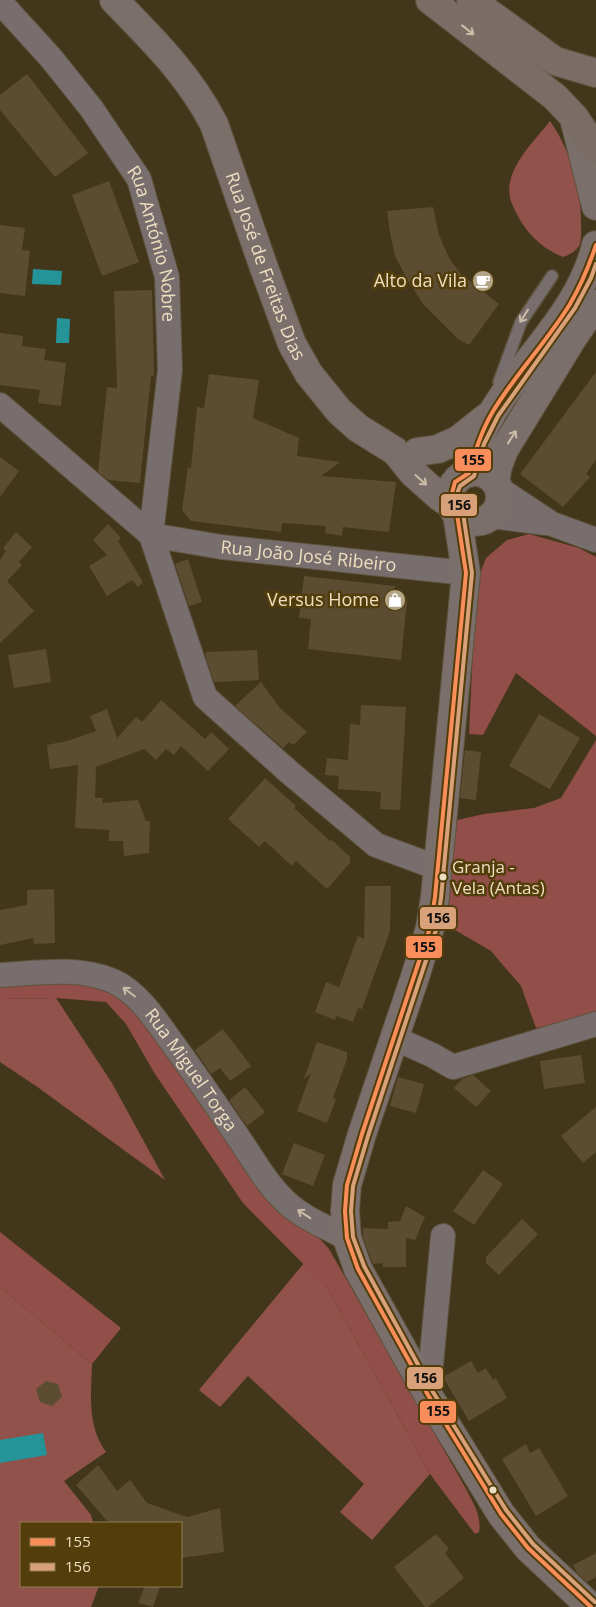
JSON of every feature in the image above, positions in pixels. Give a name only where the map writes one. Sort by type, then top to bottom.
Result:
[{"type":"main road","name":"Rua José de Freitas Dias","points":[[114,0],[182,72],[208,112],[228,161],[292,344],[309,374],[339,411],[358,428],[406,451],[414,473],[455,510]]},
{"type":"main road","points":[[430,0],[550,92],[574,117],[596,149]]},
{"type":"main road","points":[[471,0],[555,61],[596,74]]},
{"type":"main road","points":[[574,117],[596,206]]},
{"type":"main road","points":[[590,1607],[514,1533],[466,1458],[358,1269],[347,1238],[345,1211],[347,1185],[430,928],[438,868],[466,573],[452,489],[455,482],[465,475],[495,408],[577,293],[593,260],[596,245]]},
{"type":"main road","points":[[466,573],[489,518],[499,504],[497,486],[498,466],[504,450],[574,336],[596,304]]},
{"type":"main road","points":[[406,451],[438,449],[458,440],[495,408]]},
{"type":"main road","points":[[406,451],[465,475],[484,474],[497,486]]},
{"type":"main road","points":[[455,510],[471,522],[489,518]]},
{"type":"street","name":"Rua António Nobre","points":[[0,2],[4,4],[51,58],[91,108],[140,179],[167,277],[170,370],[152,534]]},
{"type":"street","points":[[0,405],[152,534],[205,697],[289,772],[376,845],[438,868]]},
{"type":"street","points":[[497,486],[552,524]]},
{"type":"street","points":[[489,518],[552,524],[596,540]]},
{"type":"street","name":"Rua João José Ribeiro","points":[[152,534],[221,547],[466,573]]},
{"type":"street","name":"Rua Miguel Torga","points":[[0,975],[42,972],[84,973],[113,982],[128,990],[141,1001],[187,1062],[269,1183],[286,1202],[306,1216],[347,1238]]},
{"type":"street","points":[[394,1038],[432,1055],[453,1067],[596,1024]]},
{"type":"street","points":[[418,1377],[431,1366],[443,1236]]},
{"type":"lane","points":[[495,408],[500,382],[520,322],[552,276]]},
{"type":"shaded area","points":[[550,121],[569,157],[577,183],[581,210],[580,244],[574,252],[563,257],[545,247],[530,234],[510,198],[509,187],[516,166]]},
{"type":"shaded area","points":[[529,534],[579,548],[596,557],[596,736],[516,673],[483,735],[469,734],[476,584],[486,558],[507,540]]},
{"type":"shaded area","points":[[596,740],[596,1015],[536,1028],[521,986],[491,951],[443,923],[457,820],[484,814],[534,808],[561,798]]},
{"type":"shaded area","points":[[82,978],[128,998],[290,1218],[321,1240],[329,1249],[465,1487],[478,1514],[479,1532],[475,1534],[430,1474],[328,1289],[243,1203],[155,1074],[126,1024],[106,1002],[56,998],[0,999],[0,981]]},
{"type":"shaded area","points":[[56,998],[112,1083],[165,1180],[0,1062],[0,999]]},
{"type":"shaded area","points":[[0,1232],[121,1328],[92,1364],[0,1287]]},
{"type":"shaded area","points":[[304,1263],[328,1289],[430,1474],[372,1540],[340,1512],[364,1484],[248,1376],[220,1407],[199,1390]]},
{"type":"shaded area","points":[[0,1287],[92,1364],[91,1410],[96,1431],[106,1452],[64,1481],[91,1515],[93,1522],[20,1522],[20,1587],[99,1587],[91,1607],[0,1607]]},
{"type":"water","points":[[33,269],[62,271],[61,285],[32,284]]},
{"type":"water","points":[[57,318],[70,319],[69,343],[56,343]]},
{"type":"water","points":[[43,1433],[47,1455],[0,1463],[0,1440]]},
{"type":"building","points":[[27,74],[88,153],[55,177],[0,110],[0,95]]},
{"type":"building","points":[[109,181],[139,262],[102,276],[72,195]]},
{"type":"building","points":[[433,207],[439,235],[449,258],[461,274],[499,304],[469,345],[458,339],[423,304],[395,256],[387,211]]},
{"type":"building","points":[[0,225],[25,228],[22,250],[30,251],[25,296],[0,293]]},
{"type":"building","points":[[152,290],[154,376],[151,376],[140,483],[108,480],[98,472],[107,387],[117,388],[114,291]]},
{"type":"building","points":[[0,333],[23,336],[22,346],[46,349],[44,360],[66,363],[61,406],[38,403],[40,390],[0,385]]},
{"type":"building","points":[[596,372],[596,460],[586,474],[590,477],[563,507],[520,474]]},
{"type":"building","points":[[209,374],[259,380],[253,418],[299,438],[297,456],[340,462],[321,476],[396,482],[389,532],[343,527],[342,536],[325,533],[326,526],[282,523],[281,532],[191,521],[182,510],[188,467],[191,468],[197,407],[204,408]]},
{"type":"building","points":[[0,457],[19,471],[0,497]]},
{"type":"building","points":[[108,524],[121,538],[118,541],[143,582],[138,587],[132,580],[107,596],[89,566],[107,555],[93,540]]},
{"type":"building","points":[[16,532],[32,547],[19,562],[22,565],[7,581],[34,611],[0,643],[0,560],[6,551],[3,548]]},
{"type":"building","points":[[188,559],[202,602],[189,606],[175,564]]},
{"type":"building","points":[[304,576],[395,586],[393,599],[407,601],[401,660],[308,649],[311,619],[299,618]]},
{"type":"building","points":[[46,649],[51,682],[14,688],[8,655]]},
{"type":"building","points":[[257,650],[259,680],[214,682],[206,658],[206,652]]},
{"type":"building","points":[[261,682],[280,708],[307,732],[293,745],[289,742],[283,748],[235,706]]},
{"type":"building","points":[[161,700],[205,739],[211,732],[229,749],[208,771],[181,746],[174,755],[166,749],[156,760],[144,749],[96,767],[95,798],[103,798],[102,803],[138,800],[146,821],[150,821],[149,853],[124,856],[123,841],[109,841],[109,830],[75,828],[78,765],[50,769],[47,745],[67,741],[96,731],[90,716],[107,709],[117,738],[136,717],[142,722]]},
{"type":"building","points":[[361,705],[406,707],[400,810],[380,809],[381,792],[338,789],[339,776],[325,775],[327,758],[348,760],[350,724],[360,725]]},
{"type":"building","points":[[539,714],[580,738],[550,789],[509,766]]},
{"type":"building","points":[[465,750],[481,752],[476,800],[460,798]]},
{"type":"building","points":[[265,778],[296,806],[294,808],[350,857],[350,863],[327,889],[296,861],[292,866],[265,841],[259,847],[228,819]]},
{"type":"building","points":[[365,886],[391,886],[390,931],[362,1009],[358,1008],[353,1022],[336,1016],[335,1020],[315,1012],[326,982],[339,987],[358,936],[364,939]]},
{"type":"building","points":[[54,889],[55,943],[34,944],[33,938],[0,945],[0,910],[27,905],[27,890]]},
{"type":"building","points":[[223,1029],[251,1066],[230,1081],[220,1068],[211,1074],[195,1050]]},
{"type":"building","points":[[317,1042],[347,1052],[347,1059],[333,1098],[336,1099],[327,1123],[297,1111],[311,1073],[304,1079]]},
{"type":"building","points":[[581,1055],[585,1083],[544,1089],[540,1061]]},
{"type":"building","points":[[473,1075],[491,1091],[476,1107],[454,1088],[462,1079]]},
{"type":"building","points":[[398,1077],[424,1084],[416,1113],[390,1106]]},
{"type":"building","points":[[245,1087],[265,1112],[247,1126],[229,1100]]},
{"type":"building","points":[[596,1107],[596,1152],[583,1163],[561,1136]]},
{"type":"building","points":[[294,1143],[325,1155],[313,1186],[282,1174]]},
{"type":"building","points":[[483,1170],[503,1184],[474,1225],[453,1211]]},
{"type":"building","points":[[406,1206],[425,1217],[415,1240],[406,1238],[406,1267],[383,1267],[383,1263],[373,1264],[363,1237],[363,1228],[388,1229],[388,1222],[400,1221]]},
{"type":"building","points":[[522,1219],[538,1234],[499,1275],[486,1263],[486,1257]]},
{"type":"building","points":[[471,1361],[478,1373],[486,1368],[493,1380],[496,1378],[507,1398],[469,1421],[443,1377]]},
{"type":"building","points":[[46,1381],[58,1384],[62,1397],[52,1406],[40,1402],[36,1389]]},
{"type":"building","points":[[526,1444],[530,1453],[539,1448],[568,1496],[536,1516],[502,1459]]},
{"type":"building","points":[[98,1465],[117,1491],[130,1480],[147,1503],[187,1517],[220,1508],[224,1552],[182,1558],[182,1522],[108,1522],[76,1485]]},
{"type":"building","points":[[436,1534],[449,1549],[445,1553],[464,1578],[428,1607],[425,1607],[394,1567]]},
{"type":"building","points":[[596,1553],[596,1577],[587,1582],[577,1573],[573,1565]]},
{"type":"building","points":[[145,1587],[160,1587],[153,1607],[138,1603]]},
{"type":"transit line","name":"155","points":[[591,1607],[528,1548],[501,1514],[428,1395],[358,1269],[347,1238],[345,1211],[347,1185],[430,928],[435,897],[466,573],[457,514],[452,505],[451,497],[455,482],[469,473],[481,435],[492,413],[570,304],[578,290],[596,245]]},
{"type":"transit line","name":"156","points":[[595,1602],[533,1544],[506,1510],[433,1392],[364,1266],[353,1237],[351,1211],[353,1186],[436,930],[441,898],[472,573],[463,513],[458,503],[458,491],[460,486],[474,476],[484,444],[498,416],[575,308],[591,278],[596,264]]},
{"type":"place","name":"Alto da Vila","points":[[483,281]]},
{"type":"place","name":"Versus Home","points":[[395,600]]},
{"type":"place","name":"Granja - Vela (Antas)","points":[[443,877]]}]
